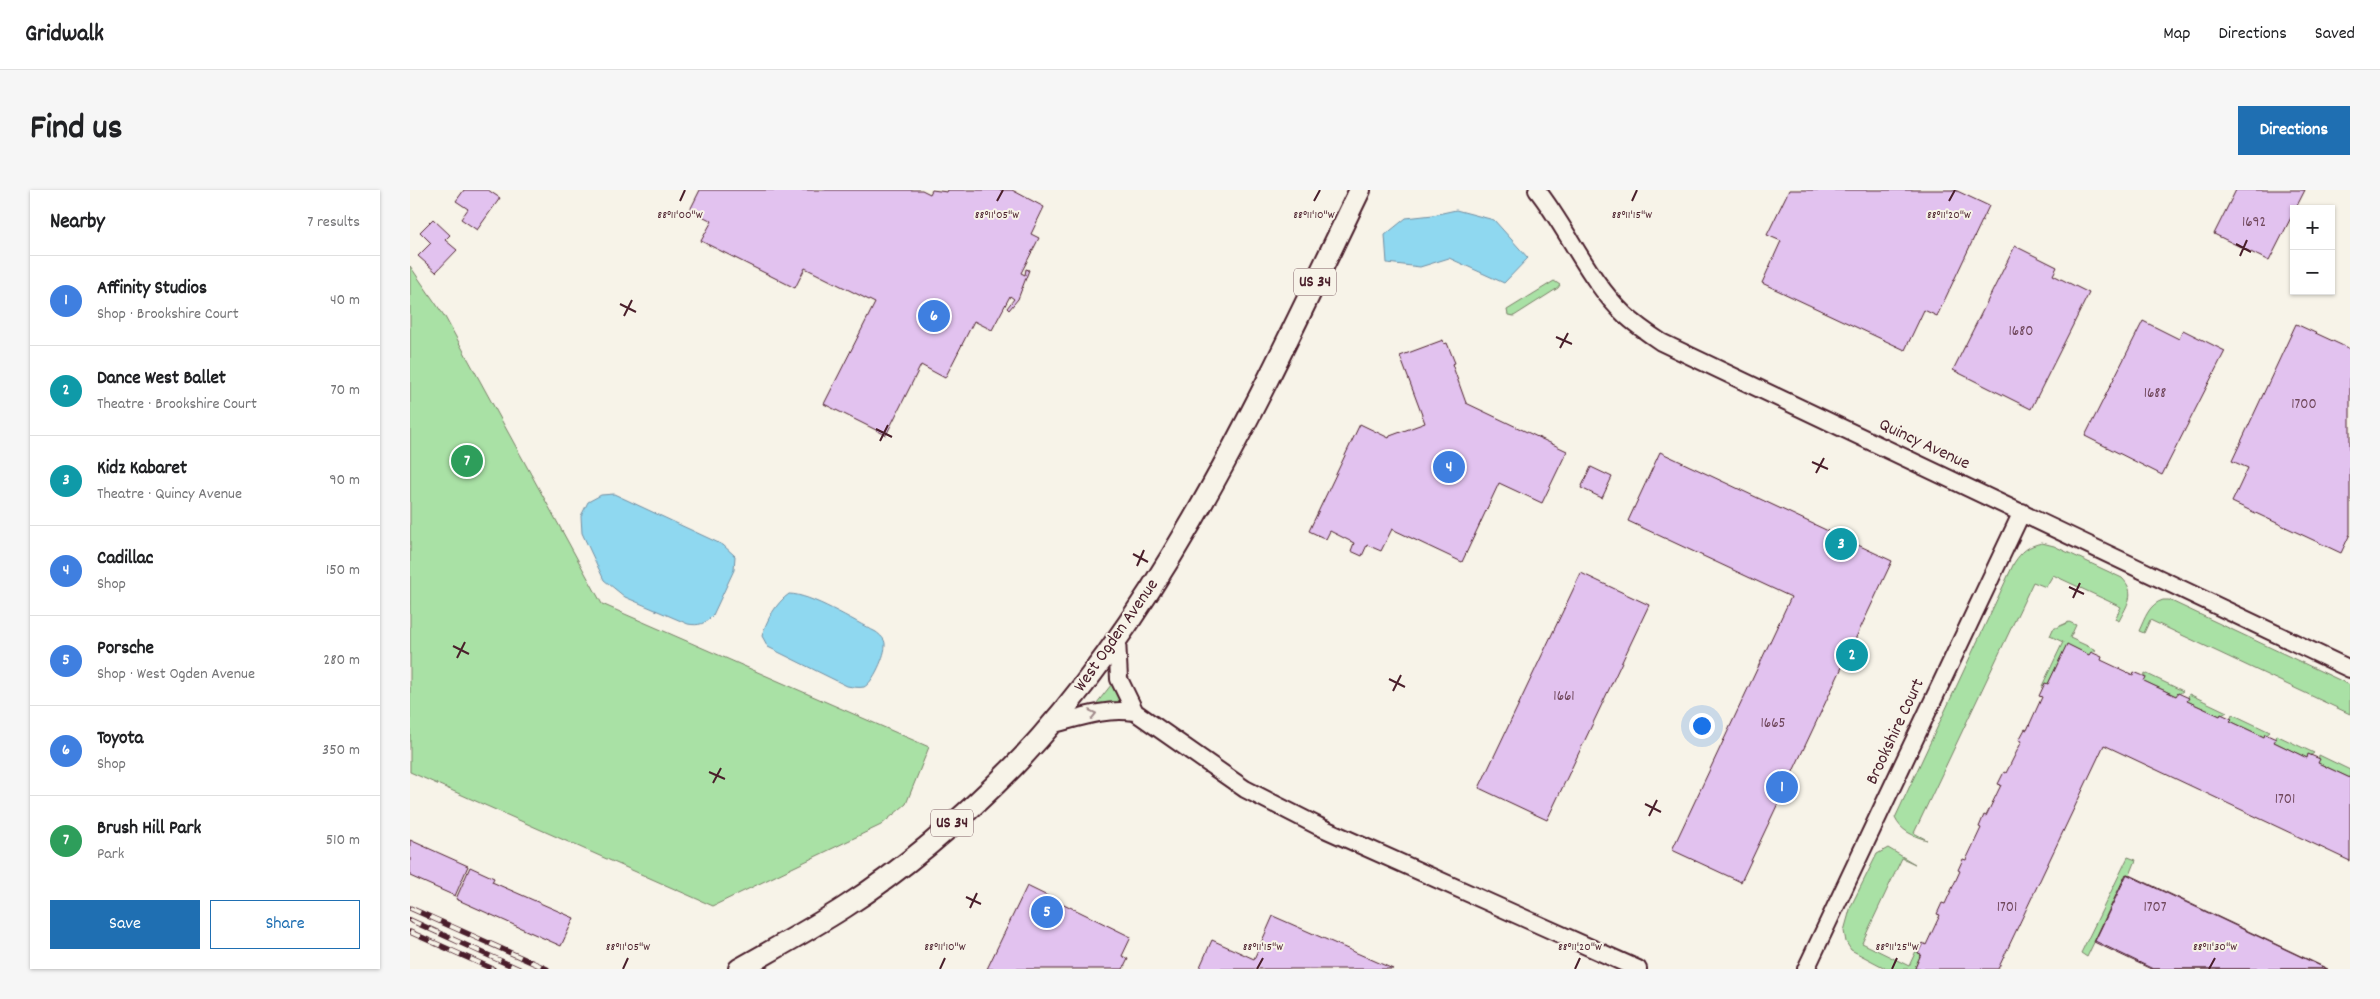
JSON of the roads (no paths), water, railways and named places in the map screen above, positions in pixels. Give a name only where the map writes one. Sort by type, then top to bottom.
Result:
[{"type":"main road","name":"West Ogden Avenue","points":[[739,969],[843,908],[897,870],[993,787],[1051,725],[1117,639],[1149,591],[1208,492],[1270,374],[1360,190]]},
{"type":"street","name":"Quincy Avenue","points":[[1537,190],[1551,208],[1594,278],[1624,314],[1649,334],[1678,351],[2022,512],[2350,669]]},
{"type":"street","name":"Brookshire Court","points":[[1806,969],[2022,512]]},
{"type":"street","points":[[1117,639],[1119,680],[1135,712],[1264,800],[1638,969]]},
{"type":"street","points":[[1051,725],[1109,710],[1135,712]]},
{"type":"water","points":[[1456,210],[1494,220],[1528,258],[1504,283],[1449,258],[1420,267],[1387,263],[1385,235],[1406,218]]},
{"type":"water","points":[[614,494],[723,545],[735,556],[734,570],[713,615],[702,624],[688,624],[625,597],[604,580],[582,533],[581,516],[588,502],[601,495]]},
{"type":"water","points":[[789,594],[809,598],[820,603],[882,637],[885,649],[878,668],[868,684],[864,687],[847,686],[768,647],[762,636],[766,624],[776,607]]},
{"type":"railway","points":[[410,908],[547,969]]},
{"type":"railway","points":[[410,920],[519,969]]},
{"type":"railway","points":[[410,932],[493,969]]},
{"type":"place","name":"Toyota","points":[[934,316]]},
{"type":"place","name":"Brush Hill Park","points":[[467,461]]},
{"type":"place","name":"Cadillac","points":[[1449,467]]},
{"type":"place","name":"Kidz Kabaret","points":[[1841,544]]},
{"type":"place","name":"Dance West Ballet","points":[[1852,655]]},
{"type":"place","name":"Affinity Studios","points":[[1782,787]]},
{"type":"place","name":"Porsche","points":[[1047,912]]}]
